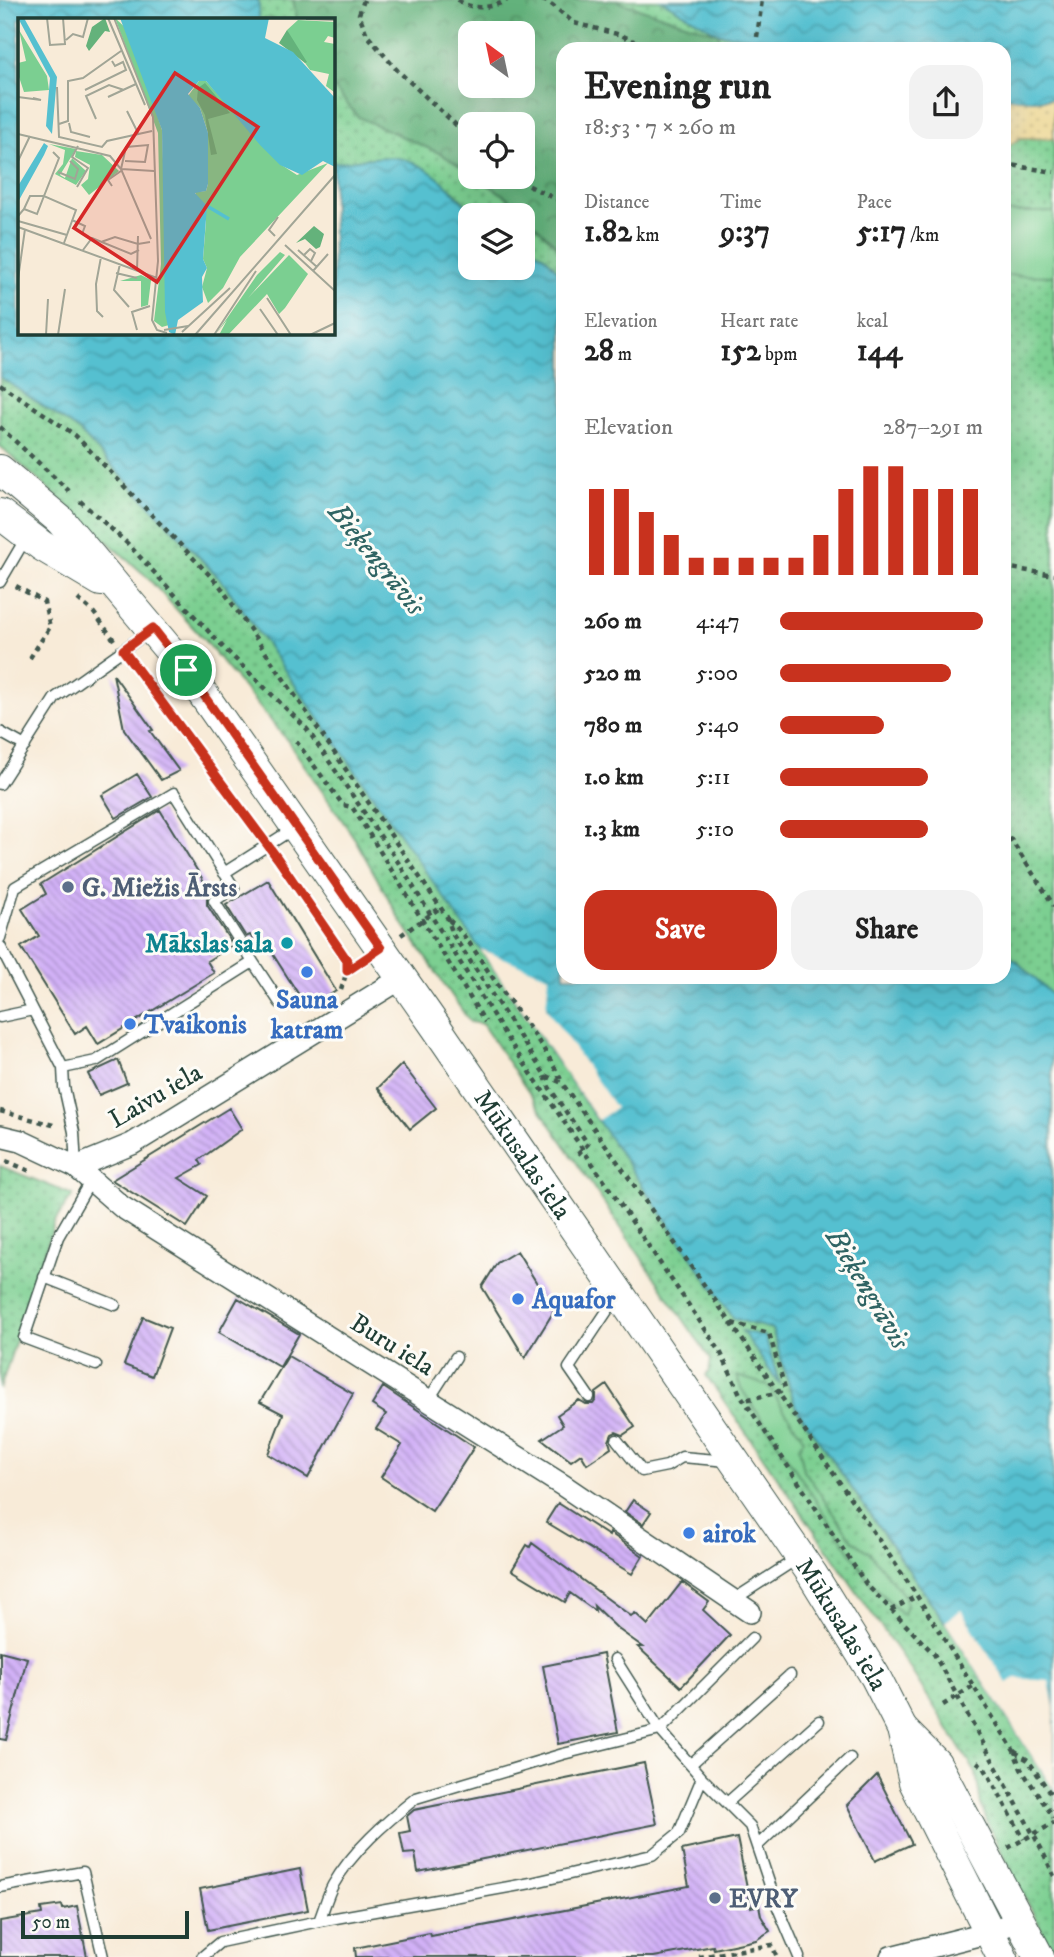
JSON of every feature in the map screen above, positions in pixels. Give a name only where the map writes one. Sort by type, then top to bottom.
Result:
[{"type":"main road","name":"Mūkusalas iela","points":[[0,470],[60,520],[186,670],[402,978],[800,1556],[868,1665],[902,1729],[914,1782],[996,1945]]},
{"type":"main road","name":"Mūkusalas iela","points":[[0,514],[42,546],[122,594]]},
{"type":"main road","name":"Mūkusalas iela","points":[[902,1729],[936,1763],[1039,1957]]},
{"type":"street","name":"Laivu iela","points":[[83,1173],[402,978]]},
{"type":"street","name":"Buru iela","points":[[0,1136],[21,1141],[83,1173],[122,1208],[429,1399],[742,1606]]},
{"type":"street","points":[[891,1957],[996,1945],[1020,1920]]},
{"type":"lane","points":[[1,580],[29,535]]},
{"type":"lane","points":[[0,784],[55,698],[153,628]]},
{"type":"lane","points":[[0,732],[25,746]]},
{"type":"lane","points":[[0,938],[15,887],[174,793],[234,888],[214,901],[279,1003]]},
{"type":"lane","points":[[225,873],[296,827]]},
{"type":"lane","points":[[0,946],[63,1068],[64,1087],[83,1173],[24,1338],[96,1365]]},
{"type":"lane","points":[[63,1068],[96,1060],[253,962]]},
{"type":"lane","points":[[0,1017],[33,1010]]},
{"type":"lane","points":[[44,1278],[115,1305]]},
{"type":"lane","points":[[589,1397],[569,1367],[619,1293]]},
{"type":"lane","points":[[429,1399],[456,1357]]},
{"type":"lane","points":[[617,1440],[642,1471],[667,1466],[682,1457],[736,1462]]},
{"type":"lane","points":[[742,1606],[800,1556]]},
{"type":"lane","points":[[320,1921],[333,1886],[351,1860],[396,1814],[416,1798],[563,1754],[660,1730],[752,1638]]},
{"type":"lane","points":[[615,1659],[660,1730],[702,1778],[750,1826],[776,1903],[799,1957]]},
{"type":"lane","points":[[691,1764],[790,1675]]},
{"type":"lane","points":[[727,1803],[819,1721]]},
{"type":"lane","points":[[757,1846],[850,1758]]},
{"type":"lane","points":[[202,1957],[220,1942],[531,1883],[652,1855],[679,1833],[702,1778]]},
{"type":"lane","points":[[0,1887],[83,1872],[103,1957]]},
{"type":"path","points":[[364,0],[359,14],[367,35],[396,69],[458,127]]},
{"type":"path","points":[[458,0],[463,4],[481,8],[507,0]]},
{"type":"path","points":[[542,0],[550,3],[574,23],[621,35],[636,42]]},
{"type":"path","points":[[757,37],[762,0]]},
{"type":"path","points":[[1011,165],[1054,172]]},
{"type":"path","points":[[535,189],[556,199]]},
{"type":"path","points":[[0,384],[75,435],[220,586],[440,908],[460,930],[511,999],[562,1083],[731,1323],[917,1596],[1014,1751],[1021,1769],[1054,1818]]},
{"type":"path","points":[[0,427],[128,544],[222,646],[307,729],[431,915],[509,1041],[720,1352],[744,1400],[866,1584],[934,1654],[1054,1876]]},
{"type":"path","points":[[1011,568],[1054,575]]},
{"type":"path","points":[[1,580],[44,602],[50,627],[29,661]]},
{"type":"path","points":[[76,597],[93,613],[123,650],[268,845],[347,960],[347,971],[341,990],[335,996],[345,1013]]},
{"type":"path","points":[[296,741],[343,805],[352,807],[485,1021]]},
{"type":"path","points":[[352,807],[367,798]]},
{"type":"path","points":[[1011,841],[1054,906]]},
{"type":"path","points":[[347,971],[440,908]]},
{"type":"path","points":[[447,917],[453,935],[588,1144],[576,1156]]},
{"type":"path","points":[[545,1075],[562,1083]]},
{"type":"path","points":[[0,1111],[74,1132]]},
{"type":"path","points":[[731,1323],[769,1333],[786,1388],[777,1393],[744,1400]]},
{"type":"path","points":[[890,1610],[917,1596]]},
{"type":"path","points":[[943,1705],[973,1686]]},
{"type":"path","points":[[1014,1751],[1028,1760],[1054,1799]]},
{"type":"path","points":[[977,1762],[985,1767],[1024,1839]]},
{"type":"path","points":[[1002,1852],[1054,1823]]},
{"type":"path","points":[[699,1957],[772,1945],[777,1957]]},
{"type":"green space","points":[[257,0],[661,0],[720,34],[783,42],[556,42],[556,268],[535,251],[535,203],[464,203],[453,190],[383,158],[334,163],[334,18],[259,18]]},
{"type":"green space","points":[[293,0],[613,0],[720,34],[716,42],[556,42],[556,245],[535,224],[535,203],[513,203],[495,189],[535,189],[535,112],[458,112],[458,165],[441,154],[358,117],[334,88],[334,18],[297,18]]},
{"type":"green space","points":[[1011,98],[1054,99],[1054,998],[1011,959]]},
{"type":"green space","points":[[1011,212],[1054,212],[1054,276],[1011,275]]},
{"type":"green space","points":[[0,377],[78,430],[223,582],[311,707],[772,1329],[796,1408],[944,1621],[1054,1707],[1054,1954],[990,1829],[981,1805],[976,1773],[909,1667],[706,1375],[711,1360],[482,1024],[470,1022],[401,921],[355,839],[287,740],[199,634],[146,576],[0,446]]},
{"type":"green space","points":[[0,1166],[73,1195],[55,1221],[0,1389]]},
{"type":"green space","points":[[737,1376],[767,1385],[804,1439],[799,1447],[804,1470],[853,1541],[870,1553],[905,1597],[903,1615],[871,1583],[741,1388]]},
{"type":"sand","points":[[1011,98],[1054,99],[1054,139],[1021,138],[1011,144]]},
{"type":"water","name":"Bieķengrāvis","points":[[0,0],[257,0],[259,3],[259,18],[18,18],[18,334],[334,334],[334,163],[368,158],[386,157],[414,163],[443,181],[463,203],[458,203],[458,280],[535,280],[535,251],[556,268],[556,984],[1011,984],[1011,959],[1052,995],[1054,1790],[945,1622],[796,1408],[772,1329],[734,1319],[223,582],[78,430],[0,377]]},
{"type":"water","points":[[661,0],[1054,0],[1054,99],[1011,98],[1011,42],[783,42],[720,34]]},
{"type":"water","points":[[742,1331],[765,1336],[780,1385]]},
{"type":"pier","points":[[480,949],[549,976],[546,1008],[616,1108],[598,1120]]},
{"type":"pier","points":[[961,1610],[1007,1683],[1016,1678],[1049,1681],[1054,1707],[1054,1790],[945,1622]]},
{"type":"building","points":[[113,674],[179,771],[161,780],[124,729]]},
{"type":"building","points":[[137,774],[152,797],[116,818],[102,795]]},
{"type":"building","points":[[160,810],[211,893],[207,898],[207,905],[233,945],[207,961],[214,973],[98,1044],[87,1026],[75,1034],[21,947],[39,936],[22,909],[46,894],[41,884]]},
{"type":"building","points":[[268,880],[336,991],[308,1009],[265,942],[257,946],[250,935],[246,937],[226,905]]},
{"type":"building","points":[[118,1060],[127,1083],[99,1095],[88,1074]]},
{"type":"building","points":[[402,1064],[436,1108],[410,1129],[378,1088]]},
{"type":"building","points":[[229,1108],[242,1129],[199,1160],[202,1165],[179,1178],[207,1196],[187,1227],[112,1180]]},
{"type":"building","name":"Aquafor","points":[[517,1251],[554,1311],[525,1358],[482,1287],[497,1263]]},
{"type":"building","points":[[238,1298],[299,1334],[280,1367],[219,1332]]},
{"type":"building","points":[[143,1317],[170,1328],[152,1376],[124,1365]]},
{"type":"building","points":[[288,1356],[353,1394],[308,1478],[268,1454],[283,1414],[260,1402]]},
{"type":"building","points":[[607,1385],[635,1427],[623,1435],[616,1432],[612,1434],[609,1441],[611,1448],[587,1464],[581,1454],[571,1461],[542,1439],[563,1425],[557,1415],[579,1400],[593,1404],[596,1393]]},
{"type":"building","points":[[383,1387],[474,1447],[432,1511],[381,1477],[402,1445],[376,1429],[386,1414],[372,1405]]},
{"type":"building","points":[[633,1500],[651,1512],[643,1524],[625,1512]]},
{"type":"building","points":[[558,1503],[643,1556],[632,1574],[546,1522]]},
{"type":"building","points":[[532,1543],[631,1616],[635,1613],[648,1625],[682,1582],[709,1602],[703,1610],[730,1635],[681,1687],[638,1647],[643,1647],[618,1629],[594,1606],[595,1611],[570,1593],[565,1602],[512,1570],[527,1545],[530,1547]]},
{"type":"building","points":[[0,1651],[27,1658],[6,1740],[0,1739]]},
{"type":"building","points":[[603,1654],[618,1732],[558,1744],[543,1666]]},
{"type":"building","points":[[644,1763],[657,1824],[418,1872],[415,1853],[404,1854],[400,1833],[410,1831],[407,1816],[414,1810]]},
{"type":"building","points":[[877,1775],[912,1844],[875,1861],[847,1805]]},
{"type":"building","points":[[737,1838],[751,1907],[759,1905],[761,1916],[770,1931],[756,1940],[654,1957],[356,1957],[355,1948],[689,1886],[682,1850]]},
{"type":"building","points":[[300,1869],[308,1910],[208,1930],[200,1889]]},
{"type":"building","points":[[62,1905],[63,1909],[77,1906],[87,1957],[0,1957],[0,1921],[42,1914],[41,1908]]},
{"type":"place","name":"G. Miežis Ārsts","points":[[68,887]]},
{"type":"place","name":"Mākslas sala","points":[[287,943]]},
{"type":"place","name":"Sauna katram","points":[[307,972]]},
{"type":"place","name":"Tvaikonis","points":[[130,1024]]},
{"type":"place","name":"Aquafor","points":[[518,1299]]},
{"type":"place","name":"airok","points":[[689,1533]]},
{"type":"place","name":"EVRY","points":[[715,1898]]},
{"type":"route","points":[[153,628],[186,670],[381,948],[347,971],[347,960],[278,859],[123,650],[153,628]]}]
